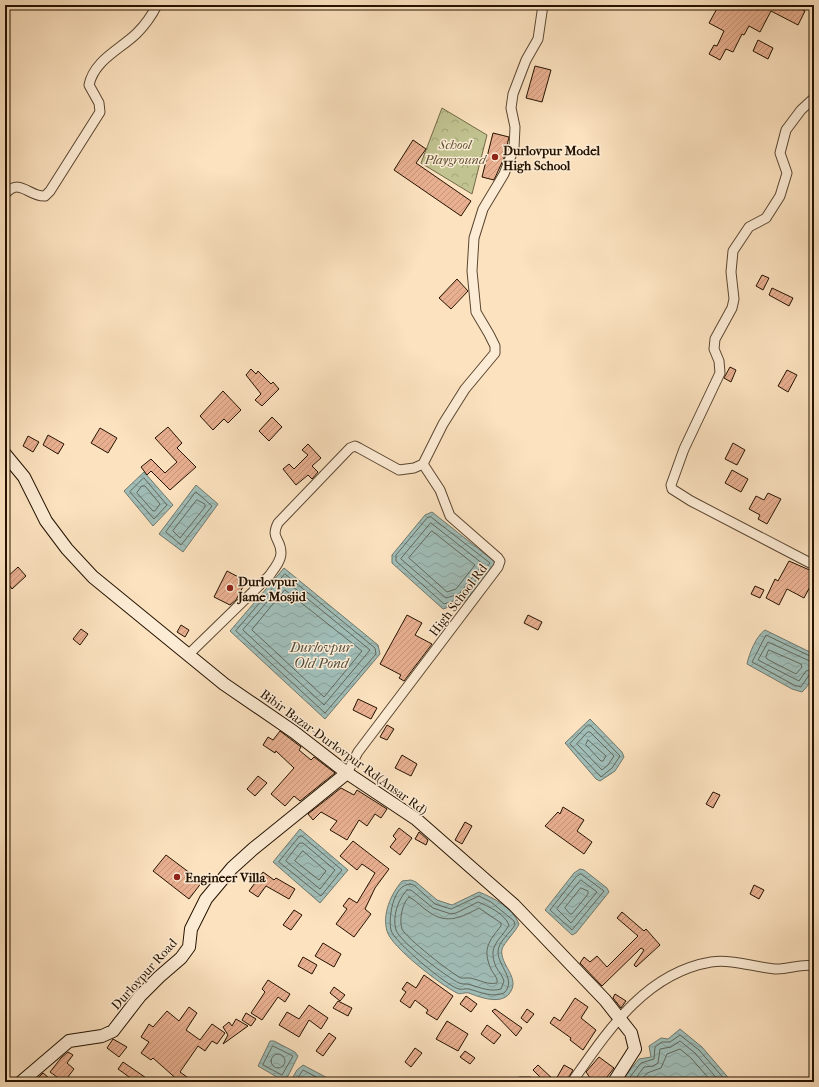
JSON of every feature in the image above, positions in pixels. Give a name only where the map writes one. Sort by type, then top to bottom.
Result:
[{"type":"street","points":[[5,194],[13,187],[21,186],[39,196],[45,196],[50,191],[100,112],[99,103],[89,85],[93,73],[102,62],[138,33],[157,5]]},
{"type":"street","points":[[189,654],[270,576],[281,553],[279,544],[274,536],[278,523],[350,448],[355,446],[399,470],[414,468],[423,464],[443,424],[465,389],[495,353],[492,340],[476,312],[472,271],[474,238],[483,209],[504,174],[514,148],[515,127],[510,108],[513,94],[526,60],[538,39],[543,5]]},
{"type":"street","points":[[814,98],[800,110],[786,130],[780,153],[787,173],[780,196],[766,218],[749,227],[733,251],[731,272],[734,299],[732,308],[715,339],[714,349],[719,361],[720,373],[684,450],[671,485],[672,489],[691,501],[814,565]]},
{"type":"street","name":"Bibir Bazar-Durlovpur Rd(Ansar Rd)","points":[[5,454],[24,478],[46,522],[67,549],[93,577],[224,684],[294,732],[347,773],[416,819],[514,905],[620,1017],[631,1033],[635,1049],[614,1082]]},
{"type":"street","name":"High School Rd","points":[[347,773],[358,752],[498,567],[500,561],[450,516],[440,490],[423,464]]},
{"type":"street","name":"Durlovpur Road","points":[[21,1082],[69,1041],[102,1036],[113,1031],[140,996],[181,958],[189,947],[191,929],[206,899],[232,868],[253,849],[347,773]]},
{"type":"street","points":[[572,1082],[620,1017],[648,991],[665,979],[690,968],[712,962],[730,962],[777,969],[806,964],[814,966]]},
{"type":"street","points":[[520,1082],[530,1082]]},
{"type":"green space","name":"School Playground","points":[[442,108],[487,135],[472,194],[421,163]]},
{"type":"water","points":[[144,472],[173,505],[153,526],[124,491]]},
{"type":"water","points":[[196,485],[218,504],[183,552],[159,534]]},
{"type":"water","points":[[432,512],[495,562],[493,568],[464,602],[443,609],[392,563],[392,555],[425,515]]},
{"type":"water","name":"Durlovpur Old Pond","points":[[284,568],[378,645],[380,654],[325,719],[230,631]]},
{"type":"water","points":[[765,630],[814,654],[811,679],[809,684],[802,692],[792,689],[747,664],[751,650]]},
{"type":"water","points":[[590,719],[622,752],[624,757],[615,771],[600,781],[596,779],[565,743]]},
{"type":"water","points":[[300,829],[348,870],[320,903],[273,862]]},
{"type":"water","points":[[580,869],[584,870],[607,888],[609,892],[576,933],[572,935],[545,910],[574,873]]},
{"type":"water","points":[[411,880],[416,882],[437,900],[452,905],[479,892],[491,897],[508,908],[519,924],[502,949],[504,961],[513,982],[509,994],[495,1000],[469,993],[457,993],[440,982],[407,956],[390,938],[386,925],[388,904],[402,881]]},
{"type":"water","points":[[680,1029],[702,1047],[732,1082],[624,1082],[622,1080],[639,1059],[651,1057],[649,1046],[661,1038],[668,1039]]},
{"type":"water","points":[[270,1041],[274,1041],[295,1052],[298,1056],[288,1076],[282,1080],[258,1066]]},
{"type":"water","points":[[303,1065],[335,1082],[290,1082],[297,1070]]},
{"type":"building","points":[[719,5],[793,5],[805,11],[798,25],[771,11],[760,32],[749,26],[744,35],[742,34],[733,52],[726,49],[720,60],[709,54],[714,45],[717,46],[724,31],[709,23]]},
{"type":"building","points":[[758,40],[773,48],[768,59],[753,51]]},
{"type":"building","points":[[535,66],[551,70],[542,102],[526,98]]},
{"type":"building","name":"Durlovpur Model High School","points":[[493,133],[509,137],[504,158],[494,180],[482,177]]},
{"type":"building","points":[[413,140],[426,149],[416,163],[471,201],[461,216],[394,170]]},
{"type":"building","points":[[762,275],[769,278],[763,290],[756,286]]},
{"type":"building","points":[[457,279],[468,291],[451,309],[439,298]]},
{"type":"building","points":[[772,288],[793,298],[789,306],[769,295]]},
{"type":"building","points":[[730,367],[736,370],[731,382],[724,378]]},
{"type":"building","points":[[251,369],[256,374],[258,371],[271,384],[273,382],[279,389],[262,406],[255,400],[261,394],[246,375]]},
{"type":"building","points":[[787,370],[797,375],[788,392],[778,386]]},
{"type":"building","points":[[223,391],[241,410],[228,423],[224,419],[213,430],[200,416]]},
{"type":"building","points":[[272,417],[282,427],[269,441],[259,431]]},
{"type":"building","points":[[168,427],[182,443],[177,448],[196,467],[170,490],[151,471],[147,475],[141,467],[151,459],[165,473],[177,462],[155,438]]},
{"type":"building","points":[[100,428],[117,438],[108,453],[91,443]]},
{"type":"building","points":[[48,435],[64,444],[58,454],[43,445]]},
{"type":"building","points":[[28,436],[39,442],[33,452],[23,446]]},
{"type":"building","points":[[733,443],[745,450],[737,465],[725,459]]},
{"type":"building","points":[[308,444],[321,458],[312,466],[318,472],[312,479],[308,475],[296,485],[283,469],[289,464],[294,469],[308,455],[302,450]]},
{"type":"building","points":[[732,470],[748,479],[741,492],[725,483]]},
{"type":"building","points":[[768,493],[781,499],[767,524],[758,519],[760,515],[749,509],[756,496],[764,500]]},
{"type":"building","points":[[789,561],[814,572],[814,579],[804,598],[787,589],[779,605],[766,598],[775,579],[778,581]]},
{"type":"building","points":[[18,567],[26,576],[12,589],[5,579]]},
{"type":"building","points":[[227,571],[246,581],[236,600],[230,605],[214,597]]},
{"type":"building","points":[[755,586],[764,590],[760,598],[751,594]]},
{"type":"building","points":[[407,615],[422,623],[415,635],[432,644],[404,681],[399,678],[401,675],[380,664]]},
{"type":"building","points":[[528,615],[542,622],[538,630],[524,623]]},
{"type":"building","points":[[181,625],[189,630],[185,637],[177,632]]},
{"type":"building","points":[[81,629],[88,634],[80,645],[73,639]]},
{"type":"building","points":[[358,699],[377,708],[371,719],[353,710]]},
{"type":"building","points":[[387,725],[394,729],[387,740],[380,737]]},
{"type":"building","points":[[280,731],[301,747],[299,750],[311,760],[314,757],[335,773],[300,801],[294,796],[285,806],[271,794],[294,768],[276,751],[275,753],[263,745],[268,737],[273,740]]},
{"type":"building","points":[[402,755],[417,764],[411,776],[395,768]]},
{"type":"building","points":[[258,776],[267,783],[255,796],[247,789]]},
{"type":"building","points":[[341,788],[354,795],[357,790],[387,809],[381,818],[375,814],[367,826],[359,820],[347,840],[330,830],[337,821],[321,812],[313,820],[308,814]]},
{"type":"building","points":[[713,792],[720,795],[713,808],[706,804]]},
{"type":"building","points":[[563,807],[584,820],[577,831],[592,842],[584,854],[545,826],[558,812],[560,814]]},
{"type":"building","points":[[465,822],[472,826],[462,844],[455,840]]},
{"type":"building","points":[[399,828],[412,838],[400,855],[390,847],[396,839],[393,836]]},
{"type":"building","points":[[419,832],[428,840],[426,845],[415,839]]},
{"type":"building","points":[[353,841],[389,869],[375,888],[365,909],[371,914],[354,937],[336,924],[347,909],[343,906],[349,898],[357,903],[375,873],[362,864],[357,870],[340,856]]},
{"type":"building","name":"Engineer Villa","points":[[166,855],[202,882],[189,899],[153,871]]},
{"type":"building","points":[[263,872],[274,880],[276,878],[295,889],[289,899],[266,886],[258,897],[249,891]]},
{"type":"building","points":[[754,885],[764,890],[759,899],[750,894]]},
{"type":"building","points":[[294,910],[302,915],[291,930],[283,925]]},
{"type":"building","points":[[622,912],[644,931],[646,929],[660,945],[636,967],[634,965],[644,950],[641,948],[602,986],[580,963],[584,957],[590,962],[597,956],[607,967],[638,936],[617,918]]},
{"type":"building","points":[[323,943],[341,954],[334,967],[315,956]]},
{"type":"building","points":[[303,957],[317,965],[312,974],[298,966]]},
{"type":"building","points":[[424,975],[453,996],[437,1020],[426,1013],[428,1010],[415,1000],[410,1008],[400,1001],[406,992],[402,989],[407,982],[416,988]]},
{"type":"building","points":[[268,980],[290,994],[285,1002],[278,997],[262,1020],[251,1013],[265,992],[262,989]]},
{"type":"building","points":[[334,987],[345,995],[340,1001],[330,993]]},
{"type":"building","points":[[615,994],[626,1001],[621,1008],[613,998]]},
{"type":"building","points":[[466,996],[477,1004],[471,1012],[460,1004]]},
{"type":"building","points":[[575,998],[588,1007],[581,1018],[596,1030],[583,1050],[570,1040],[571,1038],[550,1023],[554,1017],[560,1021]]},
{"type":"building","points":[[338,1001],[352,1008],[348,1016],[333,1008]]},
{"type":"building","points":[[309,1005],[328,1018],[321,1029],[309,1020],[299,1037],[279,1025],[287,1012],[299,1019]]},
{"type":"building","points":[[189,1007],[197,1013],[186,1030],[200,1040],[212,1024],[225,1033],[217,1044],[212,1041],[205,1051],[198,1046],[180,1072],[194,1082],[180,1082],[153,1058],[151,1060],[141,1053],[149,1042],[141,1037],[149,1024],[153,1027],[167,1011],[179,1021]]},
{"type":"building","points":[[495,1009],[522,1028],[516,1036],[492,1011]]},
{"type":"building","points":[[527,1009],[534,1014],[527,1023],[521,1018]]},
{"type":"building","points":[[246,1013],[256,1019],[251,1026],[242,1020]]},
{"type":"building","points":[[236,1019],[248,1026],[223,1044],[228,1035],[223,1027],[229,1022],[232,1026]]},
{"type":"building","points":[[447,1021],[468,1034],[458,1051],[436,1039]]},
{"type":"building","points":[[487,1025],[501,1035],[494,1044],[481,1034]]},
{"type":"building","points":[[329,1033],[336,1038],[323,1056],[316,1051]]},
{"type":"building","points":[[113,1039],[127,1047],[119,1057],[107,1048]]},
{"type":"building","points":[[415,1048],[422,1053],[411,1067],[405,1062]]},
{"type":"building","points":[[465,1051],[475,1058],[470,1064],[460,1057]]},
{"type":"building","points":[[68,1052],[73,1055],[67,1063],[74,1069],[64,1082],[50,1072]]},
{"type":"building","points":[[599,1057],[614,1068],[603,1082],[593,1082],[586,1072]]},
{"type":"building","points":[[123,1062],[152,1082],[136,1082],[118,1069]]},
{"type":"building","points":[[538,1065],[555,1081],[564,1065],[573,1070],[566,1082],[545,1082],[533,1070]]},
{"type":"building","points":[[43,1073],[54,1082],[34,1082]]},
{"type":"place","name":"Durlovpur Model High School","points":[[495,157]]},
{"type":"place","name":"Durlovpur Jame Mosjid","points":[[230,588]]},
{"type":"place","name":"Engineer Villa","points":[[177,877]]}]
